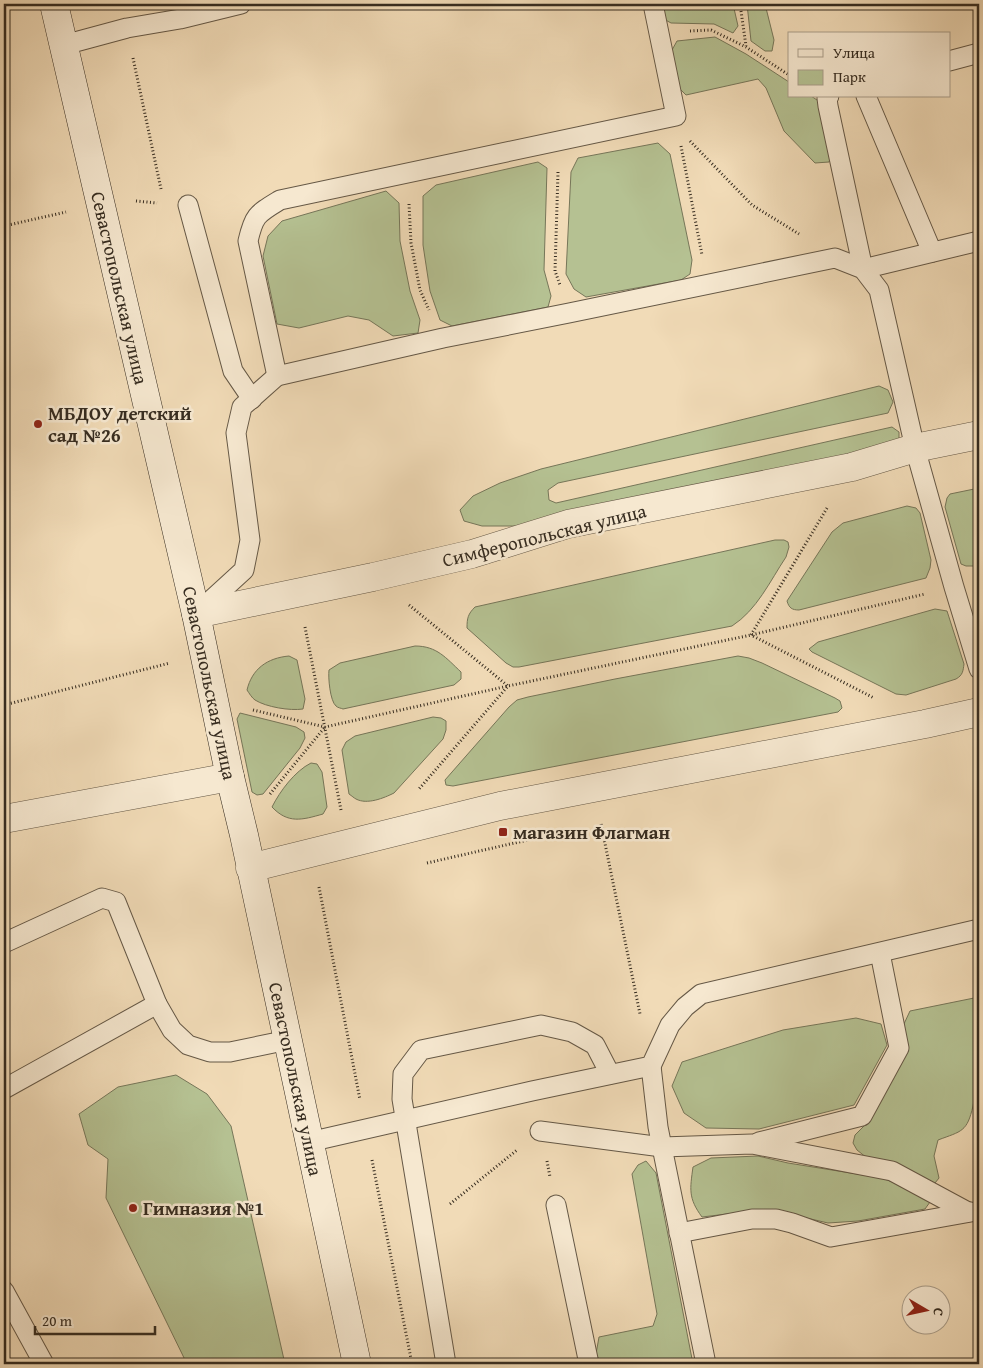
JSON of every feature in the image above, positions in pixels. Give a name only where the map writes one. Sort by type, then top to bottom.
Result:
[{"type":"street","name":"Севастопольская улица","points":[[54,4],[196,614],[357,1364]]},
{"type":"street","name":"Симферопольская улица","points":[[196,614],[472,554],[568,524],[852,467],[915,448],[979,435]]},
{"type":"street","points":[[250,868],[500,806],[979,712]]},
{"type":"street","points":[[4,818],[230,777]]},
{"type":"lane","points":[[64,45],[127,28],[180,19],[241,4]]},
{"type":"lane","points":[[277,376],[248,241],[252,224],[260,212],[280,200],[559,141],[677,122],[653,4]]},
{"type":"lane","points":[[950,61],[979,53]]},
{"type":"lane","points":[[827,98],[863,268],[879,290],[915,448],[979,669]]},
{"type":"lane","points":[[867,98],[932,252]]},
{"type":"lane","points":[[188,205],[233,371],[252,399]]},
{"type":"lane","points":[[196,614],[244,570],[250,540],[236,433],[242,407],[277,376],[442,338],[835,258],[863,268],[979,241]]},
{"type":"lane","points":[[4,943],[102,898],[116,902],[157,1004],[172,1030],[188,1045],[210,1052],[230,1052],[288,1040]]},
{"type":"lane","points":[[706,1364],[658,1127],[651,1066],[670,1024],[685,1007],[701,994],[979,929]]},
{"type":"lane","points":[[540,1131],[662,1147],[752,1144],[862,1116],[899,1048],[880,953]]},
{"type":"lane","points":[[4,1089],[157,1004]]},
{"type":"lane","points":[[446,1364],[402,1100],[403,1074],[421,1050],[541,1025],[572,1032],[595,1045],[610,1074]]},
{"type":"lane","points":[[309,1142],[651,1066]]},
{"type":"lane","points":[[752,1144],[892,1171],[974,1211]]},
{"type":"lane","points":[[556,1205],[589,1364]]},
{"type":"lane","points":[[679,1233],[752,1219],[776,1219],[831,1237],[974,1211]]},
{"type":"lane","points":[[4,1291],[44,1364]]},
{"type":"path","points":[[740,4],[746,47]]},
{"type":"path","points":[[127,28],[162,194]]},
{"type":"path","points":[[659,31],[711,30],[746,47],[788,74]]},
{"type":"path","points":[[677,122],[752,205],[835,258]]},
{"type":"path","points":[[677,122],[708,285]]},
{"type":"path","points":[[559,141],[555,271],[569,313]]},
{"type":"path","points":[[407,174],[410,243],[420,290],[442,338]]},
{"type":"path","points":[[4,226],[58,214]]},
{"type":"path","points":[[751,636],[852,467]]},
{"type":"path","points":[[373,577],[508,686]]},
{"type":"path","points":[[215,702],[325,727],[508,686],[751,636],[954,587]]},
{"type":"path","points":[[299,592],[348,843]]},
{"type":"path","points":[[751,636],[924,724]]},
{"type":"path","points":[[4,705],[204,654]]},
{"type":"path","points":[[418,791],[508,686]]},
{"type":"path","points":[[244,835],[271,792],[325,727]]},
{"type":"path","points":[[600,824],[651,1066]]},
{"type":"path","points":[[509,845],[567,831]]},
{"type":"path","points":[[319,887],[412,1364]]},
{"type":"path","points":[[422,1226],[540,1131]]},
{"type":"green space","points":[[660,4],[733,4],[738,26],[733,33],[714,24],[671,23],[662,18]]},
{"type":"green space","points":[[747,4],[765,4],[774,40],[772,51],[765,51],[751,41]]},
{"type":"green space","points":[[715,37],[746,54],[788,81],[788,98],[814,98],[820,102],[832,152],[829,162],[815,163],[784,131],[766,88],[758,79],[686,95],[679,88],[672,50],[677,41]]},
{"type":"green space","points":[[658,143],[670,154],[692,260],[690,274],[681,280],[586,297],[574,289],[566,274],[571,172],[578,158]]},
{"type":"green space","points":[[538,162],[547,168],[544,270],[551,296],[548,307],[452,326],[440,320],[430,291],[423,245],[423,196],[436,185]]},
{"type":"green space","points":[[386,191],[399,203],[400,241],[410,291],[420,320],[418,333],[393,336],[369,320],[348,316],[299,328],[277,324],[263,256],[268,236],[282,221]]},
{"type":"green space","points":[[879,386],[888,390],[893,402],[888,413],[558,483],[548,490],[549,500],[556,503],[892,427],[899,432],[899,442],[545,526],[482,526],[464,521],[460,510],[473,496],[500,483],[541,469]]},
{"type":"green space","points":[[979,488],[979,566],[966,566],[961,564],[945,507],[950,494]]},
{"type":"green space","points":[[907,506],[916,508],[920,513],[931,560],[926,578],[799,610],[790,607],[787,601],[832,532],[843,523]]},
{"type":"green space","points":[[775,540],[788,542],[789,547],[786,557],[749,612],[732,626],[519,667],[513,667],[506,663],[467,628],[468,616],[475,607]]},
{"type":"green space","points":[[935,609],[947,611],[964,664],[962,673],[956,679],[906,695],[896,694],[809,649],[818,642]]},
{"type":"green space","points":[[415,646],[429,648],[441,654],[461,672],[461,679],[454,685],[343,709],[337,707],[334,703],[330,689],[329,670],[340,663]]},
{"type":"green space","points":[[289,656],[297,660],[305,699],[303,709],[278,708],[265,705],[254,699],[247,690],[257,671],[267,662]]},
{"type":"green space","points":[[738,656],[762,663],[835,698],[840,701],[842,708],[838,712],[453,786],[446,785],[445,780],[517,700]]},
{"type":"green space","points":[[240,713],[296,727],[304,732],[305,738],[300,748],[263,794],[257,795],[252,792],[237,719]]},
{"type":"green space","points":[[433,717],[446,721],[443,739],[394,793],[370,801],[360,801],[349,794],[342,750],[346,742],[355,736]]},
{"type":"green space","points":[[311,763],[317,764],[322,772],[327,807],[323,814],[308,818],[296,819],[284,816],[272,807],[288,782]]},
{"type":"green space","points":[[979,997],[979,1092],[975,1098],[966,1126],[958,1132],[938,1140],[934,1156],[939,1178],[935,1183],[928,1184],[867,1158],[857,1150],[853,1143],[855,1135],[870,1120],[910,1011]]},
{"type":"green space","points":[[856,1018],[881,1024],[887,1045],[854,1105],[759,1129],[706,1128],[684,1113],[672,1086],[682,1062],[783,1030]]},
{"type":"green space","points":[[176,1075],[207,1094],[231,1126],[285,1364],[187,1364],[106,1198],[108,1159],[88,1145],[79,1114],[118,1087]]},
{"type":"green space","points":[[758,1156],[788,1163],[882,1178],[921,1193],[930,1202],[925,1209],[858,1221],[828,1223],[760,1210],[702,1217],[692,1199],[691,1181],[693,1167],[711,1158]]},
{"type":"green space","points":[[646,1161],[656,1173],[693,1364],[601,1364],[596,1354],[599,1337],[653,1326],[657,1314],[632,1174],[638,1165]]},
{"type":"place","name":"МБДОУ детский сад №26","points":[[38,424]]},
{"type":"place","name":"магазин Флагман","points":[[503,832]]},
{"type":"place","name":"Гимназия №1","points":[[133,1208]]}]
